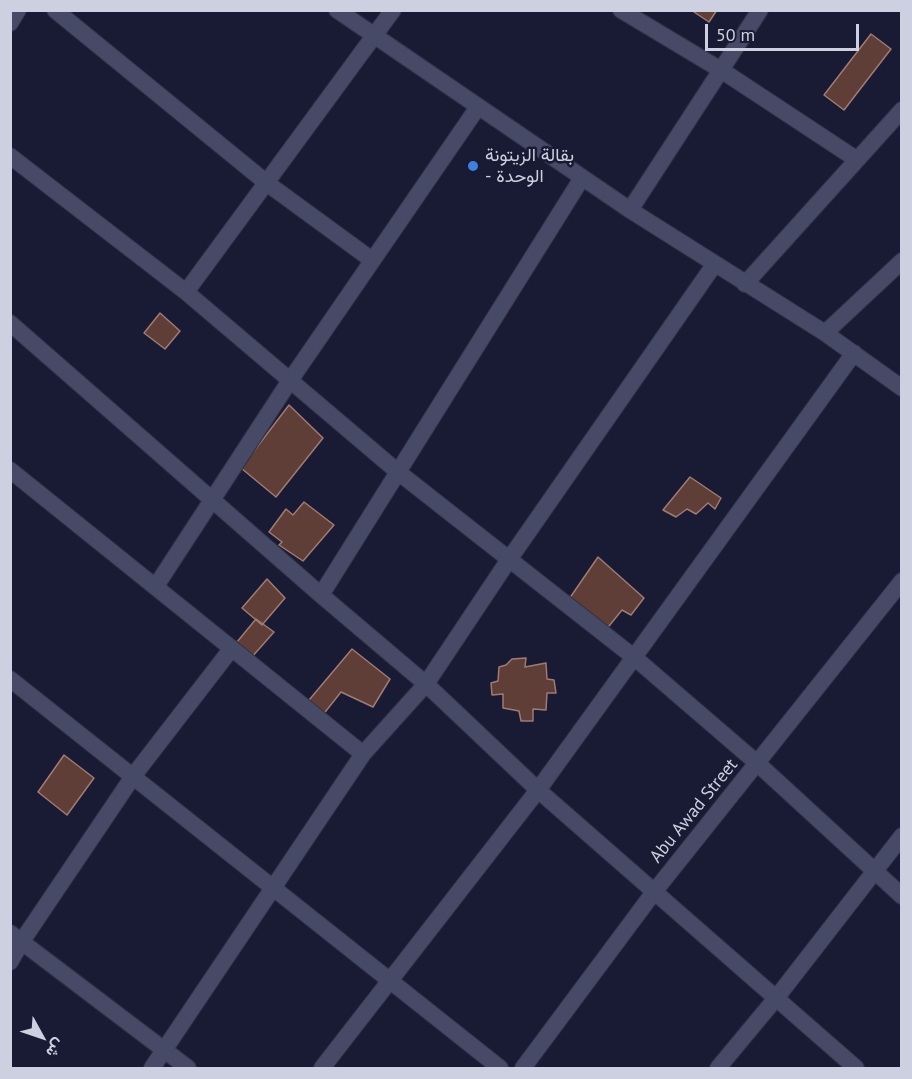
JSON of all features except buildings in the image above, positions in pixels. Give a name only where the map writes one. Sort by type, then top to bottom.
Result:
[{"type":"street","points":[[10,23],[18,10]]},
{"type":"street","points":[[55,10],[268,184],[372,260]]},
{"type":"street","points":[[337,10],[582,178],[714,265],[854,352],[902,388]]},
{"type":"street","points":[[186,292],[268,184],[393,10]]},
{"type":"street","points":[[621,10],[721,70],[856,159]]},
{"type":"street","points":[[630,210],[760,10]]},
{"type":"street","points":[[156,586],[289,382],[478,107]]},
{"type":"street","points":[[745,284],[902,110]]},
{"type":"street","points":[[10,156],[186,292],[289,382],[398,472],[508,561],[635,658],[757,763],[873,872],[902,896]]},
{"type":"street","points":[[321,595],[582,178]]},
{"type":"street","points":[[825,333],[902,261]]},
{"type":"street","points":[[152,1068],[363,754],[426,684],[508,561],[714,265]]},
{"type":"street","points":[[10,323],[426,684],[538,790],[856,1068]]},
{"type":"street","points":[[322,1068],[391,983],[538,790],[854,352]]},
{"type":"street","points":[[10,470],[363,754]]},
{"type":"street","name":"Abu Awad Street","points":[[523,1068],[654,892],[902,581]]},
{"type":"street","points":[[10,962],[16,937],[134,775],[232,648]]},
{"type":"street","points":[[10,679],[134,775],[500,1068]]},
{"type":"street","points":[[718,1068],[777,997],[902,836]]},
{"type":"street","points":[[16,937],[188,1068]]},
{"type":"place","name":"بقالة الزيتونة - الوحدة","points":[[473,166]]}]
